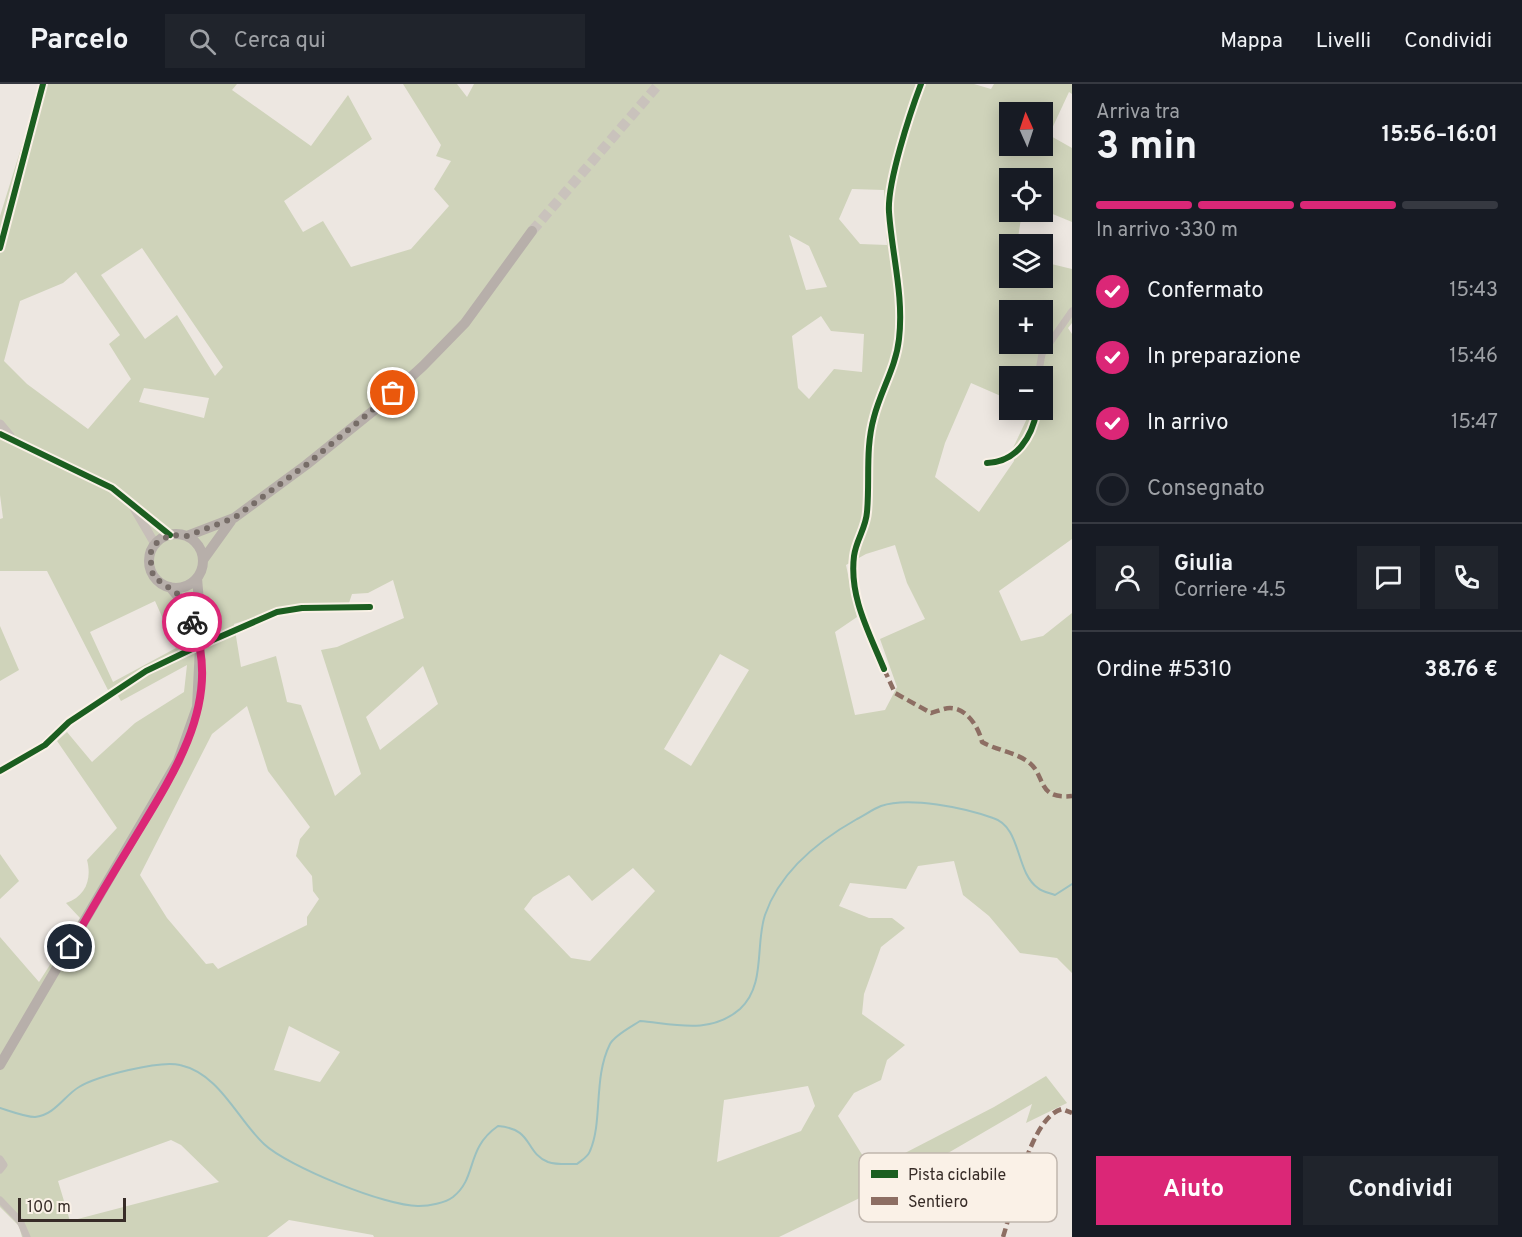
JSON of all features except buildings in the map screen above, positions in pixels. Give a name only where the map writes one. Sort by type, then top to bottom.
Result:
[{"type":"main road","points":[[198,645],[185,605],[171,587],[155,578],[151,570],[151,552],[155,544],[170,535],[187,536],[234,518],[306,465],[423,366],[465,323],[532,231]]},
{"type":"main road","points":[[0,1065],[178,761],[197,707],[197,578],[203,560],[234,518]]},
{"type":"main road","points":[[187,536],[199,546],[203,560]]},
{"type":"main road","points":[[171,587],[186,586],[197,578]]},
{"type":"street","points":[[0,248],[43,84]]},
{"type":"street","points":[[884,669],[854,589],[854,556],[867,513],[867,465],[874,418],[891,373],[899,339],[900,294],[889,212],[892,183],[921,84]]},
{"type":"street","points":[[1040,366],[1042,354],[1072,311]]},
{"type":"street","points":[[987,463],[1000,463],[1016,453],[1031,433],[1034,420]]},
{"type":"street","points":[[0,424],[14,440]]},
{"type":"street","points":[[0,434],[96,479],[130,501],[170,535]]},
{"type":"street","points":[[130,501],[155,544]]},
{"type":"street","points":[[0,771],[45,745],[69,722],[146,671],[198,645],[277,612],[302,608],[370,607]]},
{"type":"street","points":[[0,1159],[4,1165],[0,1170]]},
{"type":"street","points":[[0,1200],[20,1221],[27,1237]]},
{"type":"green space","points":[[41,84],[237,84],[232,90],[311,146],[348,95],[372,139],[284,201],[303,232],[323,221],[351,267],[411,249],[449,206],[434,189],[451,161],[436,156],[441,145],[403,84],[457,84],[467,97],[474,84],[974,84],[991,89],[994,84],[1072,84],[1072,94],[1069,92],[1053,126],[1053,102],[999,102],[999,156],[1053,156],[1053,137],[1072,148],[1072,222],[1053,214],[1053,168],[999,168],[999,222],[1020,222],[1019,234],[999,234],[999,288],[1053,288],[1053,264],[1072,269],[1072,323],[1068,328],[1072,334],[1072,539],[999,591],[1021,641],[1043,636],[1072,613],[1072,973],[1057,958],[1020,953],[989,916],[963,895],[954,861],[918,866],[906,889],[850,883],[839,906],[869,918],[892,918],[905,928],[881,947],[864,994],[862,1014],[905,1045],[887,1060],[881,1080],[854,1093],[838,1116],[861,1153],[859,1153],[859,1198],[779,1237],[374,1237],[289,1220],[267,1237],[22,1237],[19,1226],[0,1207],[0,937],[39,982],[80,918],[66,903],[78,896],[86,886],[89,874],[87,860],[117,828],[57,741],[67,732],[92,762],[135,723],[184,692],[187,665],[121,701],[114,689],[109,692],[47,571],[0,571],[0,519],[3,518],[0,495],[0,216]],"holes":[[[852,189],[884,190],[887,245],[860,244],[839,219]],[[789,235],[809,246],[827,287],[806,290]],[[142,248],[223,367],[215,376],[177,315],[145,339],[101,275]],[[76,272],[120,335],[109,344],[131,379],[88,429],[27,384],[4,361],[20,301],[63,283]],[[821,316],[831,331],[864,334],[862,372],[834,369],[809,399],[798,388],[792,336]],[[999,366],[1053,366],[1053,420],[1026,420],[1013,448],[1014,461],[979,512],[935,477],[945,443],[971,383],[999,395]],[[144,388],[209,398],[204,418],[139,402]],[[895,545],[907,583],[925,619],[880,639],[897,687],[885,710],[855,715],[835,632],[857,617],[846,565],[866,554]],[[393,580],[404,618],[337,647],[321,650],[361,774],[335,796],[301,705],[287,702],[276,656],[241,667],[234,624],[270,612],[307,606],[346,612],[352,594],[368,593]],[[155,601],[176,648],[113,682],[90,632]],[[720,654],[749,670],[691,766],[664,749]],[[423,666],[438,704],[380,750],[366,717]],[[247,706],[268,771],[310,827],[300,839],[296,856],[312,876],[313,891],[319,899],[307,917],[307,925],[218,969],[213,963],[206,964],[167,918],[140,875],[212,734]],[[633,868],[655,891],[590,961],[571,958],[524,909],[533,897],[569,875],[592,901]],[[289,1026],[340,1052],[320,1082],[274,1070]],[[808,1086],[815,1106],[801,1131],[717,1162],[724,1100]],[[171,1140],[181,1145],[219,1182],[70,1221],[58,1181]]]},
{"type":"green space","points":[[0,626],[19,670],[0,681]]},
{"type":"green space","points":[[0,854],[19,881],[0,899]]},
{"type":"green space","points":[[1046,1076],[1067,1103],[1026,1123],[1032,1104],[948,1153],[905,1153],[994,1107]]},
{"type":"waterway","points":[[0,1108],[35,1117],[48,1113],[79,1087],[100,1078],[144,1067],[180,1065],[194,1070],[217,1087],[254,1134],[276,1153],[293,1163],[338,1184],[385,1200],[404,1205],[432,1205],[450,1199],[461,1189],[481,1144],[498,1126],[518,1131],[535,1153],[548,1162],[577,1164],[585,1158],[594,1139],[602,1071],[612,1041],[640,1021],[704,1025],[728,1017],[740,1009],[748,999],[757,977],[762,927],[765,915],[780,885],[790,871],[815,847],[875,809],[893,803],[937,804],[993,818],[1009,830],[1025,872],[1038,888],[1055,895],[1072,884]]},
{"type":"tunnel","points":[[532,231],[659,84]]},
{"type":"marked path","points":[[884,669],[895,693],[931,713],[950,708],[962,711],[975,725],[982,742],[1027,761],[1052,794],[1072,796]]},
{"type":"marked path","points":[[1028,1153],[1040,1129],[1050,1116],[1062,1109],[1072,1113]]},
{"type":"marked path","points":[[1003,1237],[1007,1222]]},
{"type":"cycle path","points":[[0,248],[43,84]]},
{"type":"cycle path","points":[[884,669],[857,600],[853,571],[854,556],[866,518],[871,429],[895,359],[899,339],[900,307],[890,228],[889,199],[900,148],[921,84]]},
{"type":"cycle path","points":[[987,463],[998,462],[1015,453],[1027,438],[1035,420]]},
{"type":"cycle path","points":[[0,434],[112,488],[170,535]]},
{"type":"cycle path","points":[[0,771],[45,745],[69,722],[146,671],[192,649],[277,612],[302,608],[370,607]]},
{"type":"way so far","points":[[192,622],[179,595],[171,587],[155,578],[151,570],[149,561],[155,544],[170,535],[187,536],[234,518],[306,465],[393,393]]},
{"type":"route","points":[[70,947],[167,782],[187,741],[197,707],[201,677],[200,647],[192,622]]}]
